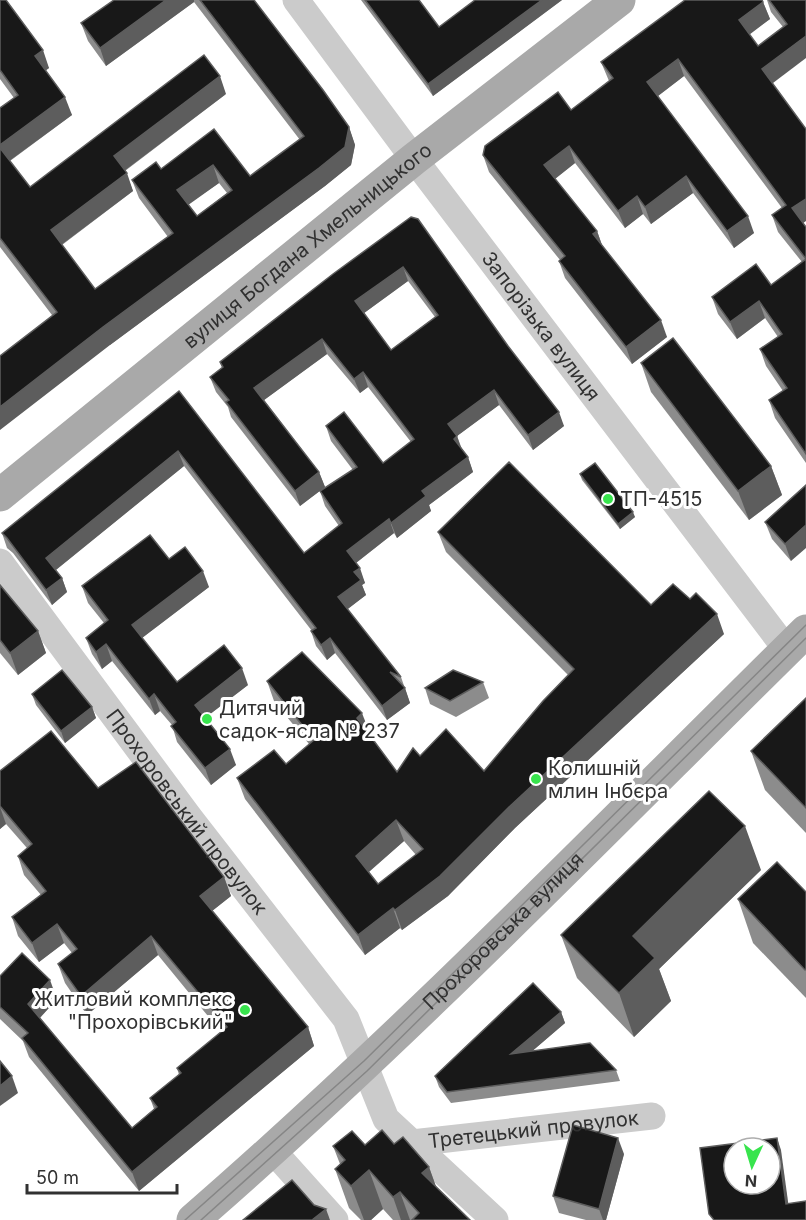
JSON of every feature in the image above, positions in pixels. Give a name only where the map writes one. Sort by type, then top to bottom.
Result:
[{"type":"main road","name":"вулиця Богдана Хмельницького","points":[[0,495],[414,159],[619,0]]},
{"type":"main road","name":"Прохоровська вулиця","points":[[193,1220],[273,1151],[365,1066],[796,641]]},
{"type":"street","name":"Запорізька вулиця","points":[[296,0],[414,159],[796,641]]},
{"type":"street","name":"Прохоровський провулок","points":[[0,562],[196,826],[346,1019],[386,1119],[495,1220]]},
{"type":"street","name":"Третецький провулок","points":[[412,1143],[652,1116]]},
{"type":"street","points":[[273,1151],[335,1220]]},
{"type":"building","points":[[0,0],[6,0],[43,50],[35,56],[65,97],[0,145],[0,108],[18,95],[0,70]]},
{"type":"building","points":[[114,0],[166,0],[100,48],[81,23]]},
{"type":"building","points":[[200,0],[254,0],[349,127],[345,147],[103,327],[0,407],[0,356],[57,312],[0,238],[0,148],[30,187],[204,55],[220,76],[114,156],[127,173],[51,230],[95,289],[173,233],[132,180],[156,162],[161,169],[214,129],[250,176],[304,136]],"holes":[[[213,165],[232,190],[197,216],[177,190]]]},
{"type":"building","points":[[365,0],[419,0],[439,27],[475,0],[542,0],[428,84]]},
{"type":"building","points":[[685,0],[762,0],[763,2],[739,20],[758,46],[787,24],[769,0],[806,0],[806,36],[762,69],[806,129],[806,199],[792,208],[806,227],[806,259],[772,215],[786,205],[678,59],[647,82],[748,216],[727,231],[686,176],[645,207],[637,196],[618,211],[569,146],[544,165],[597,231],[593,234],[661,320],[626,347],[559,261],[565,256],[483,155],[485,146],[558,92],[571,110],[613,78],[601,62]]},
{"type":"building","points":[[411,217],[418,219],[508,346],[559,412],[528,435],[494,390],[448,424],[457,436],[454,439],[468,457],[422,491],[426,496],[391,523],[389,519],[347,551],[360,568],[354,572],[361,580],[338,597],[401,677],[390,672],[405,688],[382,706],[330,638],[321,645],[311,631],[316,628],[178,451],[46,558],[62,578],[46,590],[2,533],[179,391],[304,553],[342,523],[320,491],[357,467],[326,426],[344,412],[383,463],[414,439],[363,372],[354,379],[322,339],[254,388],[319,472],[295,491],[226,402],[229,400],[210,377],[223,367],[220,362]],"holes":[[[403,267],[438,315],[391,350],[355,301]]]},
{"type":"building","points":[[806,259],[806,454],[769,400],[787,388],[760,349],[782,334],[759,301],[730,322],[712,297],[756,264],[771,285]]},
{"type":"building","points":[[673,338],[771,466],[738,491],[641,363]]},
{"type":"building","points":[[509,462],[651,605],[673,584],[690,599],[696,593],[717,614],[508,808],[440,876],[358,935],[237,778],[274,750],[286,764],[314,740],[267,681],[302,652],[362,713],[357,718],[397,772],[413,748],[420,756],[446,729],[484,771],[543,701],[574,669],[438,532]],"holes":[[[396,820],[423,849],[378,884],[356,856]]]},
{"type":"building","name":"ТП-4515","points":[[595,463],[633,512],[618,524],[580,474]]},
{"type":"building","points":[[806,485],[806,525],[785,544],[765,522]]},
{"type":"building","points":[[150,535],[169,559],[185,547],[203,571],[132,625],[177,682],[224,645],[242,668],[195,705],[230,749],[205,768],[171,726],[176,722],[154,694],[149,699],[106,644],[96,652],[86,638],[108,620],[82,586]]},
{"type":"building","points":[[0,585],[38,631],[10,653],[0,640]]},
{"type":"building","points":[[62,670],[92,707],[61,731],[32,694]]},
{"type":"building","points":[[453,670],[483,682],[450,701],[425,688]]},
{"type":"building","points":[[806,698],[806,808],[751,751]]},
{"type":"building","points":[[51,731],[98,788],[136,762],[224,877],[200,896],[308,1027],[132,1172],[22,1038],[28,1033],[0,1007],[0,976],[22,953],[50,980],[28,1004],[132,1128],[157,1107],[150,1098],[181,1073],[177,1068],[227,1027],[151,936],[81,996],[58,964],[77,949],[57,924],[32,943],[12,917],[46,891],[18,856],[32,844],[0,806],[0,771]]},
{"type":"building","points":[[709,791],[745,826],[633,936],[655,958],[619,993],[561,935]]},
{"type":"building","points":[[777,862],[806,892],[805,970],[738,899]]},
{"type":"building","points":[[533,983],[561,1012],[511,1054],[590,1043],[616,1070],[447,1092],[435,1076]]},
{"type":"building","points":[[0,1061],[12,1076],[0,1086]]},
{"type":"building","points":[[573,1125],[618,1138],[599,1209],[553,1196]]},
{"type":"building","points":[[382,1130],[394,1144],[403,1137],[429,1167],[422,1173],[470,1220],[412,1220],[419,1213],[400,1192],[393,1197],[369,1170],[351,1186],[335,1169],[345,1160],[333,1146],[352,1131],[365,1145]]},
{"type":"building","points":[[722,1145],[722,1196],[782,1196],[782,1175],[786,1204],[806,1201],[806,1220],[714,1220],[709,1214],[700,1148]]},
{"type":"building","points":[[292,1180],[314,1205],[326,1209],[312,1220],[243,1220]]},
{"type":"tram line","points":[[185,1220],[364,1061],[806,625]]},
{"type":"tram line","points":[[201,1220],[367,1071],[806,638]]},
{"type":"place","name":"ТП-4515","points":[[608,499]]},
{"type":"place","name":"Дитячий садок-ясла № 237","points":[[207,719]]},
{"type":"place","name":"Колишній млин Інбєра","points":[[536,779]]},
{"type":"place","name":"Житловий комплекс \"Прохорівський\"","points":[[245,1010]]}]
